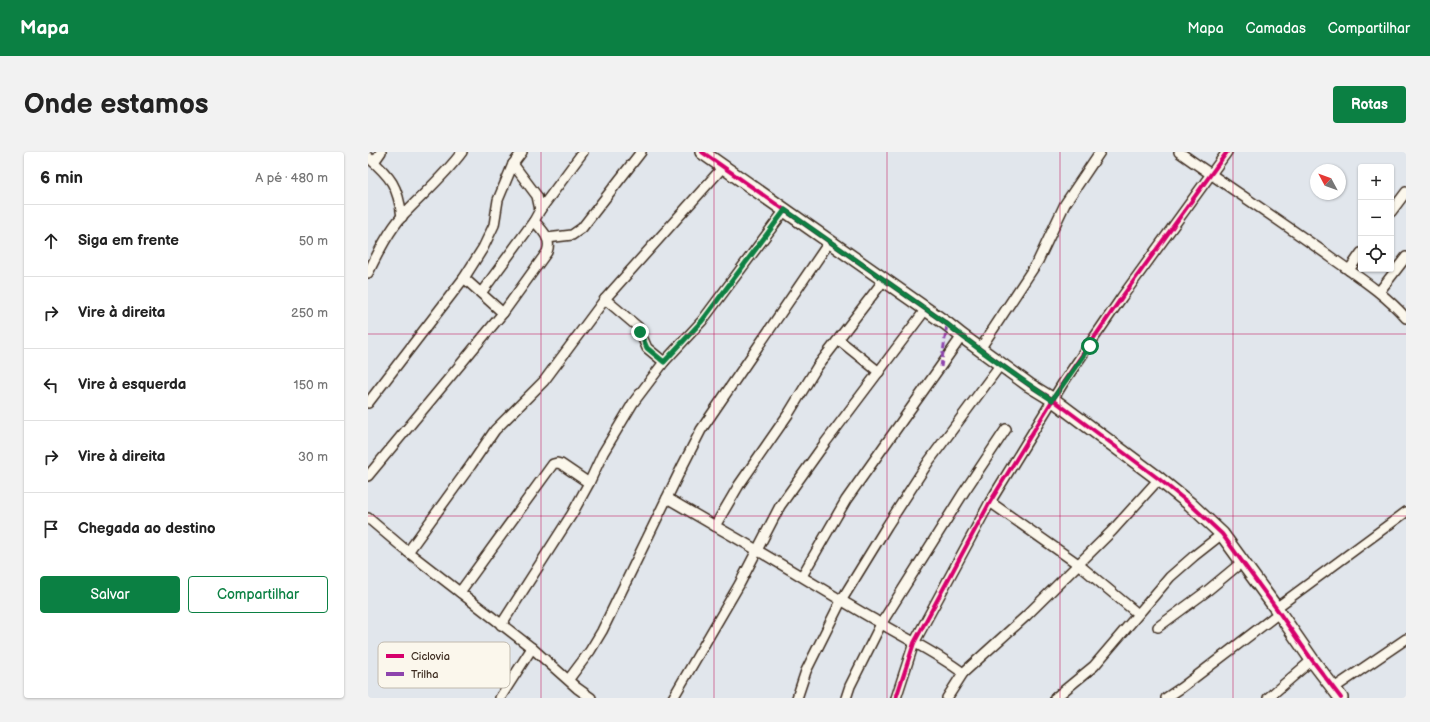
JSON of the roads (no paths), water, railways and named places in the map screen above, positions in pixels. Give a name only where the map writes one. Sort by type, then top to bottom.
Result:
[{"type":"street","points":[[381,152],[371,160],[387,175],[396,188],[402,217]]},
{"type":"street","points":[[368,273],[385,241],[402,217],[443,175],[462,152]]},
{"type":"street","points":[[368,403],[464,278],[483,248],[494,225],[498,200],[513,164],[522,152]]},
{"type":"street","points":[[481,293],[583,152]]},
{"type":"street","points":[[547,238],[572,235],[582,228],[641,152]]},
{"type":"street","points":[[702,152],[926,309],[1160,479],[1190,504],[1222,534],[1337,693],[1406,639]]},
{"type":"street","points":[[980,349],[1038,261],[1065,204],[1100,152]]},
{"type":"street","points":[[1178,152],[1290,228],[1379,292],[1405,314]]},
{"type":"street","points":[[896,698],[914,643],[990,502],[1052,400],[1122,297],[1227,152]]},
{"type":"street","points":[[513,164],[537,196],[540,210]]},
{"type":"street","points":[[408,552],[495,430],[544,381],[606,299],[723,167]]},
{"type":"street","points":[[1394,208],[1406,192]]},
{"type":"street","points":[[501,624],[572,514],[589,484],[603,453],[634,403],[664,362],[702,321],[785,210]]},
{"type":"street","points":[[368,476],[503,313],[547,252],[549,246],[547,238],[534,221]]},
{"type":"street","points":[[569,679],[596,642],[611,614],[701,430],[830,241]]},
{"type":"street","points":[[1348,270],[1358,257]]},
{"type":"street","points":[[1379,292],[1406,257]]},
{"type":"street","points":[[464,278],[503,313]]},
{"type":"street","points":[[715,526],[738,485],[789,413],[817,367],[884,280]]},
{"type":"street","points":[[606,299],[638,327],[647,348],[664,362]]},
{"type":"street","points":[[673,698],[739,585],[758,550],[771,521],[794,485],[926,309]]},
{"type":"street","points":[[802,576],[846,500],[962,336]]},
{"type":"street","points":[[839,340],[879,372]]},
{"type":"street","points":[[797,698],[806,671],[841,601],[887,526],[929,462],[1001,364]]},
{"type":"street","points":[[846,698],[850,686],[881,624],[960,498],[1006,429]]},
{"type":"street","points":[[460,592],[553,464],[561,464],[589,484]]},
{"type":"street","points":[[947,698],[963,673],[1026,616],[1112,531],[1160,479]]},
{"type":"street","points":[[667,498],[802,576],[841,601],[943,658],[963,673]]},
{"type":"street","points":[[990,502],[1078,564],[1138,614]]},
{"type":"street","points":[[1166,698],[1181,688],[1277,610],[1406,512]]},
{"type":"street","points":[[368,518],[408,552],[532,648],[569,679],[581,695],[591,698]]},
{"type":"street","points":[[1055,698],[1094,666],[1170,577],[1222,534]]},
{"type":"street","points":[[1158,627],[1207,591],[1242,562]]},
{"type":"street","points":[[510,682],[532,648]]},
{"type":"street","points":[[1268,698],[1312,660]]},
{"type":"street","points":[[500,698],[506,688]]}]
